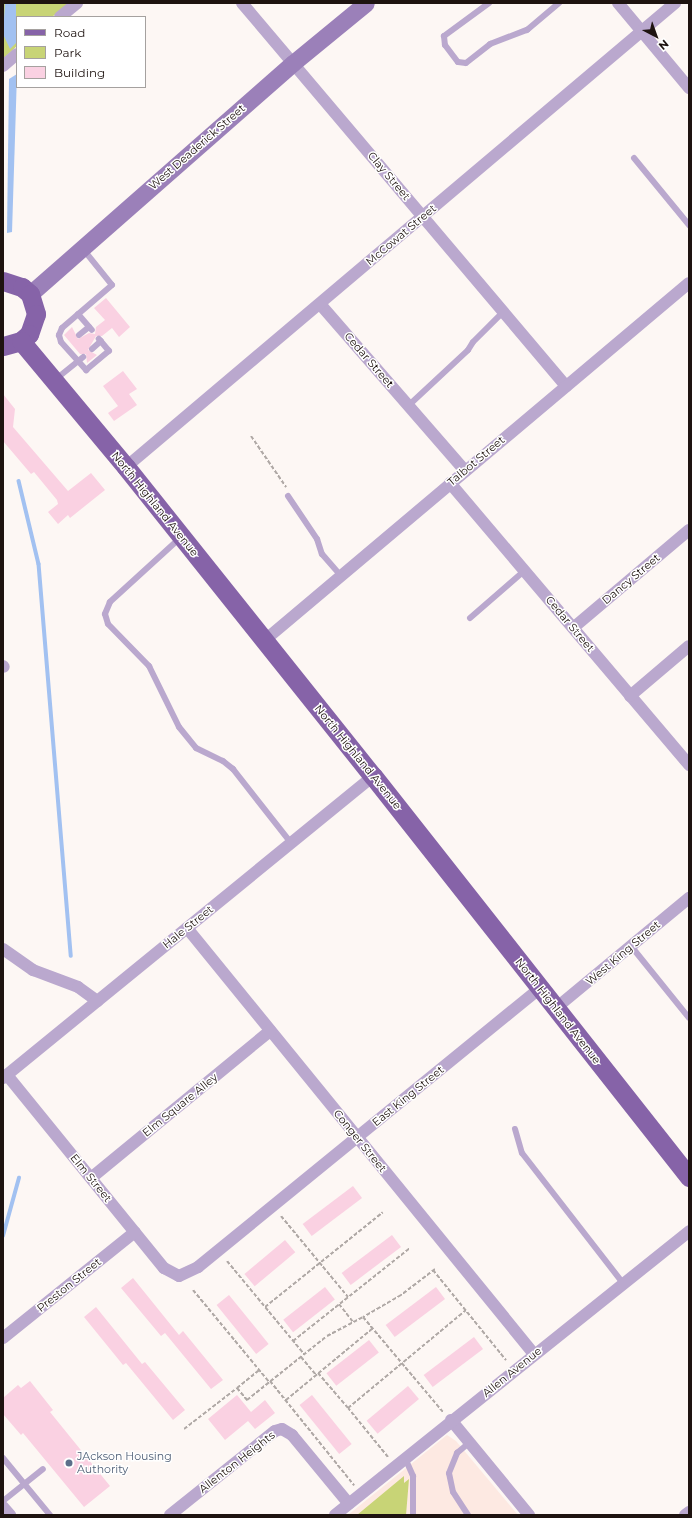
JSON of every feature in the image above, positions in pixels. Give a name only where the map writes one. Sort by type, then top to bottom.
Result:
[{"type":"main road","points":[[3,281],[22,287],[30,294],[35,304],[34,325],[21,341],[3,346]]},
{"type":"main road","name":"North Highland Avenue","points":[[21,341],[126,467],[373,776],[689,1177]]},
{"type":"street","points":[[61,16],[77,3]]},
{"type":"street","name":"Clay Street","points":[[242,3],[566,386]]},
{"type":"street","name":"West Deaderick Street","points":[[30,294],[293,63],[366,3]]},
{"type":"street","points":[[618,3],[689,88]]},
{"type":"street","name":"McCowat Street","points":[[126,467],[675,3]]},
{"type":"street","points":[[3,66],[16,55]]},
{"type":"street","name":"Talbot Street","points":[[264,640],[342,577],[465,471],[689,284]]},
{"type":"street","name":"Cedar Street","points":[[320,304],[465,471]]},
{"type":"street","name":"Cedar Street","points":[[450,484],[689,765]]},
{"type":"street","name":"Dancy Street","points":[[573,628],[689,530]]},
{"type":"street","points":[[630,696],[689,646]]},
{"type":"street","name":"Hale Street","points":[[5,1077],[373,776]]},
{"type":"street","name":"West King Street","points":[[556,1008],[689,898]]},
{"type":"street","name":"Conger Street","points":[[187,928],[534,1354]]},
{"type":"street","points":[[3,950],[34,970],[78,986],[97,1001]]},
{"type":"street","name":"East King Street","points":[[179,1276],[198,1267],[540,988]]},
{"type":"street","name":"Elm Square Alley","points":[[91,1178],[270,1031]]},
{"type":"street","name":"Elm Street","points":[[5,1077],[91,1178],[164,1268],[179,1276]]},
{"type":"street","name":"Allen Avenue","points":[[335,1515],[405,1458],[447,1416],[534,1354],[689,1230]]},
{"type":"street","name":"Preston Street","points":[[3,1338],[135,1232]]},
{"type":"street","points":[[447,1416],[529,1515]]},
{"type":"street","name":"Allenton Heights","points":[[170,1515],[275,1431],[282,1430],[292,1435],[349,1504]]},
{"type":"street","points":[[3,1507],[10,1515]]},
{"type":"street","points":[[686,1515],[689,1512]]},
{"type":"lane","points":[[489,3],[444,36],[445,46],[458,62],[466,63],[490,44],[527,30],[559,3]]},
{"type":"lane","points":[[634,158],[689,225]]},
{"type":"lane","points":[[82,248],[112,285],[78,314],[58,335],[80,359],[86,370],[109,351],[100,340],[92,350]]},
{"type":"lane","points":[[408,406],[468,350],[473,342],[503,312]]},
{"type":"lane","points":[[78,314],[90,329],[79,335]]},
{"type":"lane","points":[[54,381],[80,359]]},
{"type":"lane","points":[[288,496],[316,539],[322,554],[342,577]]},
{"type":"lane","points":[[181,537],[110,602],[105,614],[108,624],[149,666],[179,727],[192,743],[234,769],[291,843]]},
{"type":"lane","points":[[470,618],[524,571]]},
{"type":"lane","points":[[631,946],[689,1018]]},
{"type":"lane","points":[[515,1128],[522,1153],[623,1283]]},
{"type":"lane","points":[[468,1515],[453,1492],[449,1473],[457,1453],[470,1442]]},
{"type":"lane","points":[[3,1458],[50,1515]]},
{"type":"lane","points":[[405,1458],[413,1476],[413,1515]]},
{"type":"lane","points":[[3,1501],[43,1468]]},
{"type":"path","points":[[251,436],[284,483],[288,496]]},
{"type":"path","points":[[265,1307],[383,1212]]},
{"type":"path","points":[[281,1216],[348,1297]]},
{"type":"path","points":[[293,1341],[410,1248]]},
{"type":"path","points":[[227,1261],[304,1354]]},
{"type":"path","points":[[237,1388],[247,1400],[327,1336],[401,1295],[434,1270],[506,1360]]},
{"type":"path","points":[[193,1290],[259,1370],[286,1400],[354,1485]]},
{"type":"path","points":[[339,1304],[353,1322]]},
{"type":"path","points":[[348,1408],[466,1310]]},
{"type":"path","points":[[363,1317],[447,1416]]},
{"type":"path","points":[[286,1400],[373,1328]]},
{"type":"path","points":[[301,1357],[348,1408],[388,1457]]},
{"type":"path","points":[[184,1430],[259,1370]]},
{"type":"shaded area","points":[[447,1435],[456,1441],[518,1515],[348,1515]]},
{"type":"green space","points":[[3,3],[69,3],[53,16],[16,16],[16,47],[3,59]]},
{"type":"green space","points":[[404,1476],[404,1483],[409,1479],[406,1515],[357,1515]]},
{"type":"water","points":[[5,3],[16,3],[16,43],[10,49],[3,34]]},
{"type":"water","points":[[16,75],[12,232],[7,233],[9,79]]},
{"type":"building","points":[[106,298],[130,327],[119,337],[112,328],[102,336],[96,336],[88,350],[97,355],[87,363],[86,354],[80,354],[64,335],[72,327],[78,339],[89,333],[95,334],[96,327],[105,320],[94,308]]},
{"type":"building","points":[[123,371],[137,389],[129,394],[137,405],[114,421],[108,413],[118,406],[103,386]]},
{"type":"building","points":[[3,394],[15,409],[13,427],[68,491],[91,473],[105,490],[70,518],[68,515],[58,524],[48,512],[58,504],[57,500],[34,472],[31,474],[3,441]]},
{"type":"building","points":[[353,1186],[362,1198],[312,1236],[303,1224]]},
{"type":"building","points":[[392,1235],[401,1247],[351,1285],[342,1273]]},
{"type":"building","points":[[285,1240],[295,1252],[255,1286],[244,1274]]},
{"type":"building","points":[[133,1278],[179,1335],[183,1331],[223,1380],[211,1389],[165,1333],[161,1336],[121,1288]]},
{"type":"building","points":[[325,1287],[335,1300],[293,1332],[283,1320]]},
{"type":"building","points":[[436,1287],[445,1299],[395,1337],[386,1325]]},
{"type":"building","points":[[229,1295],[269,1344],[256,1354],[217,1305]]},
{"type":"building","points":[[96,1307],[142,1364],[145,1362],[185,1410],[173,1420],[126,1363],[123,1365],[84,1317]]},
{"type":"building","points":[[474,1337],[483,1349],[433,1387],[424,1375]]},
{"type":"building","points":[[369,1340],[379,1353],[336,1386],[326,1373]]},
{"type":"building","name":"JAckson Housing Authority","points":[[30,1381],[53,1410],[50,1412],[110,1486],[84,1507],[23,1433],[21,1435],[3,1414],[3,1398],[18,1385],[21,1388]]},
{"type":"building","points":[[408,1386],[419,1399],[378,1434],[367,1421]]},
{"type":"building","points":[[237,1395],[251,1412],[265,1400],[275,1413],[255,1429],[248,1421],[225,1440],[208,1419]]},
{"type":"building","points":[[312,1395],[352,1444],[339,1454],[300,1405]]},
{"type":"waterway","points":[[19,481],[39,564],[71,956]]},
{"type":"waterway","points":[[3,1236],[19,1178]]},
{"type":"place","name":"JAckson Housing Authority","points":[[69,1463]]}]
